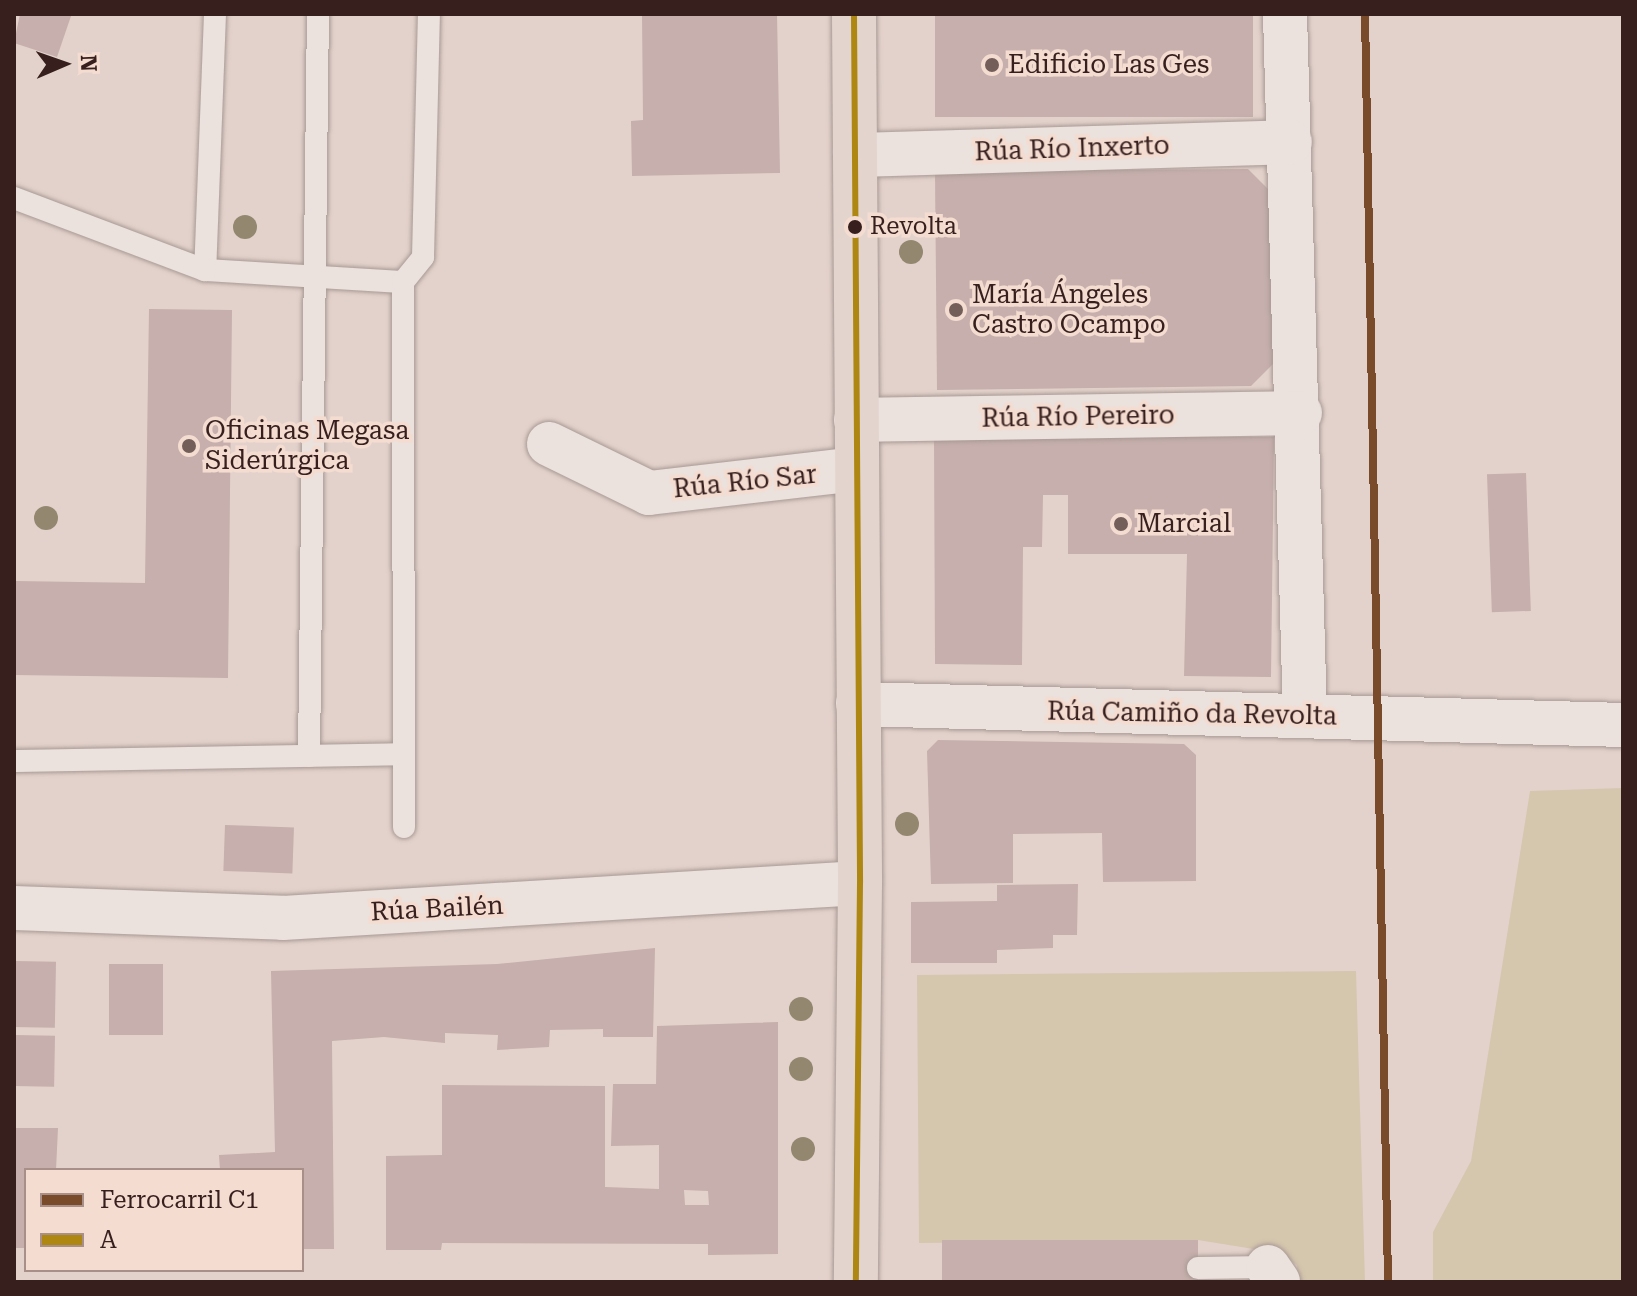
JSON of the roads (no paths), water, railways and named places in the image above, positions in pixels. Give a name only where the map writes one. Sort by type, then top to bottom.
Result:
[{"type":"main road","points":[[854,14],[860,883],[856,1282]]},
{"type":"street","points":[[1285,14],[1300,413],[1305,716]]},
{"type":"street","name":"Rúa Río Inxerto","points":[[855,155],[1290,142]]},
{"type":"street","name":"Rúa Río Pereiro","points":[[856,420],[1300,413]]},
{"type":"street","name":"Rúa Río Sar","points":[[549,444],[649,493],[856,469]]},
{"type":"street","name":"Rúa Camiño da Revolta","points":[[858,704],[1623,725]]},
{"type":"street","name":"Rúa Bailén","points":[[14,908],[283,918],[860,883]]},
{"type":"lane","points":[[205,270],[215,14]]},
{"type":"lane","points":[[309,756],[318,14]]},
{"type":"lane","points":[[404,827],[403,282],[423,257],[429,14]]},
{"type":"lane","points":[[14,198],[205,270],[403,282]]},
{"type":"lane","points":[[14,761],[404,754]]},
{"type":"lane","points":[[1198,1268],[1273,1274]]},
{"type":"rail line","name":"C1","points":[[1365,14],[1388,1282]]},
{"type":"place","name":"Edificio Las Ges","points":[[992,65]]},
{"type":"place","name":"Revolta","points":[[855,227]]},
{"type":"place","name":"María Ángeles Castro Ocampo","points":[[956,310]]},
{"type":"place","name":"Oficinas Megasa Siderúrgica","points":[[189,446]]},
{"type":"place","name":"Marcial","points":[[1121,524]]}]
